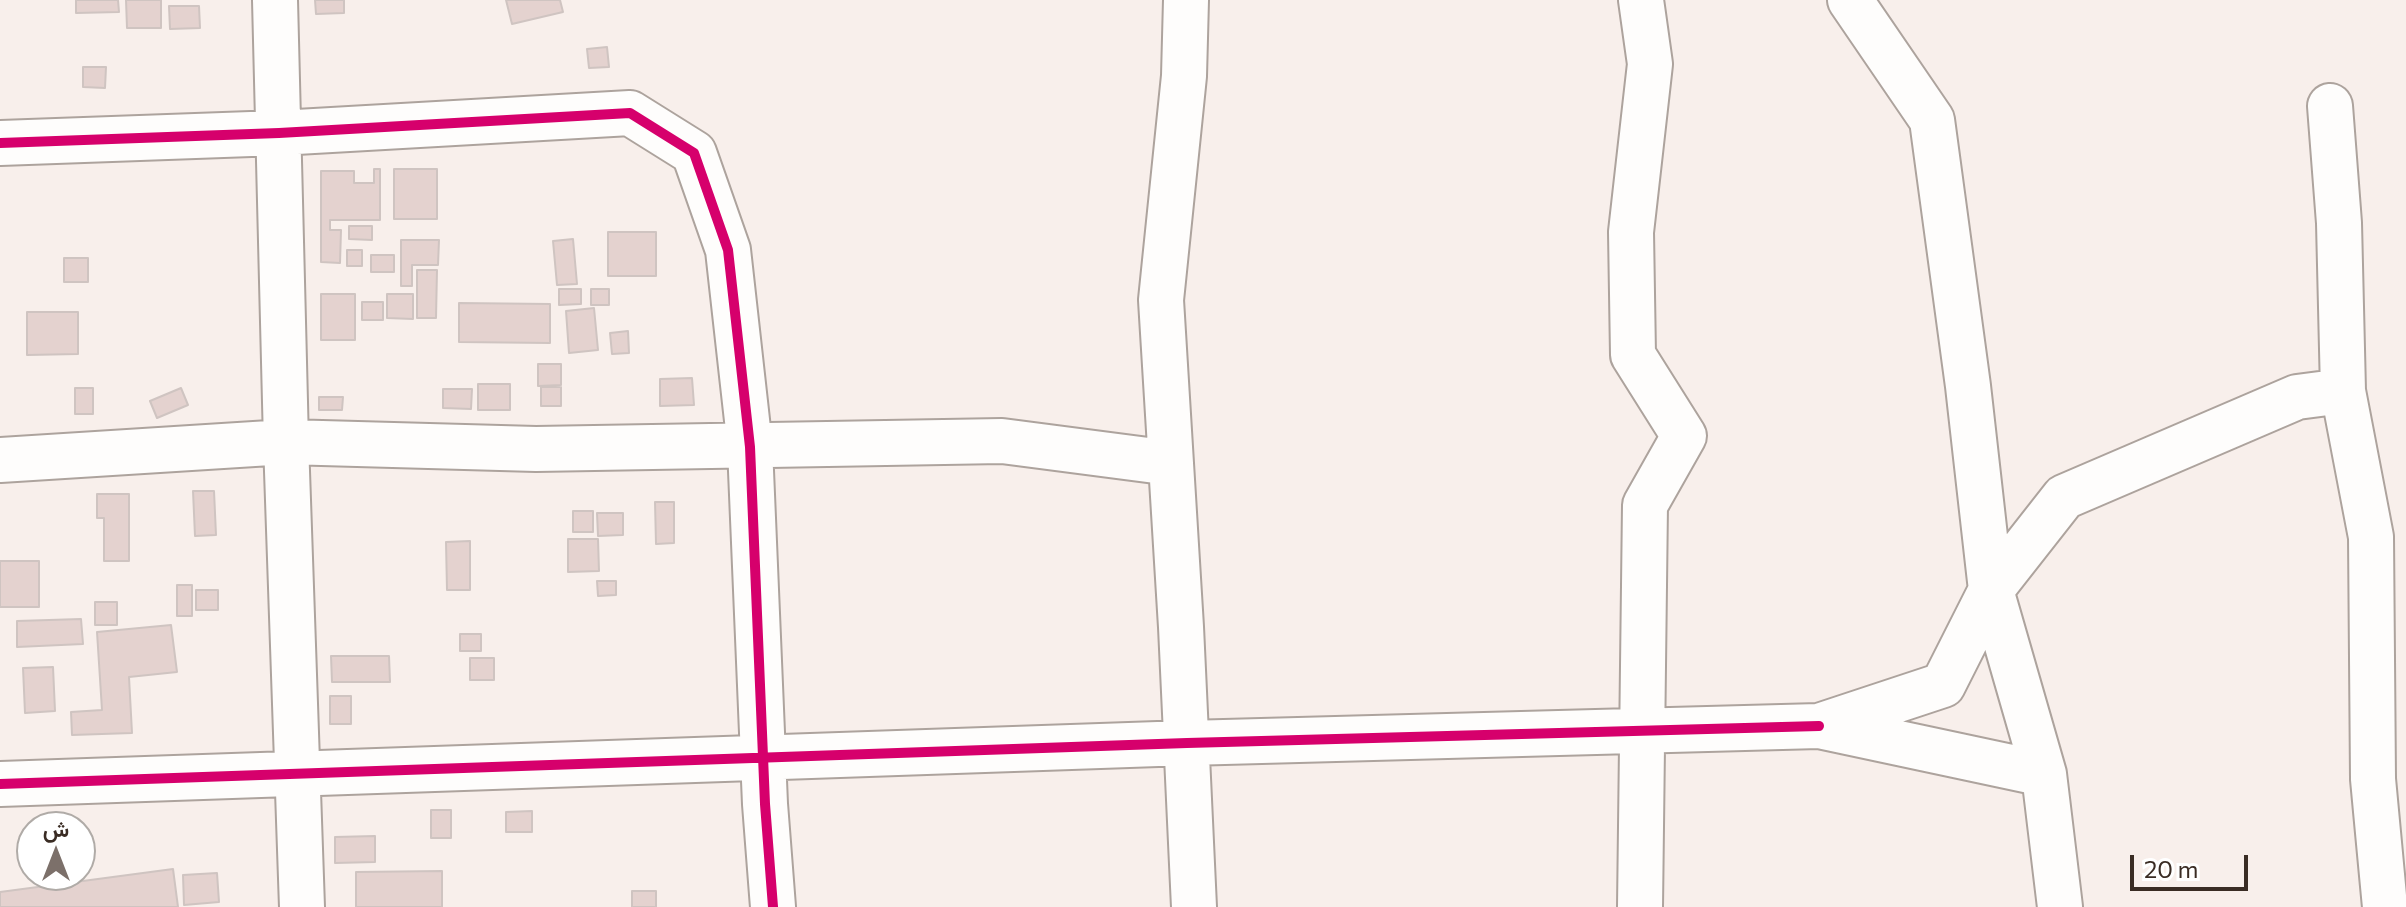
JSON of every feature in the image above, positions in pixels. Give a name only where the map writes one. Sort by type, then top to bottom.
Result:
[{"type":"street","points":[[275,0],[302,907]]},
{"type":"street","points":[[1186,0],[1184,76],[1161,300],[1194,907]]},
{"type":"street","points":[[1640,907],[1645,505],[1684,436],[1633,355],[1631,232],[1650,64],[1641,0]]},
{"type":"street","points":[[1850,0],[1932,120],[1968,386],[1991,590],[2044,774],[2060,907]]},
{"type":"street","points":[[2330,106],[2339,223],[2343,391],[2371,537],[2389,684],[2373,779],[2385,907]]},
{"type":"street","points":[[0,143],[279,133],[630,113],[694,153],[728,250],[750,447],[763,759],[773,907]]},
{"type":"street","points":[[1819,726],[1943,685],[1991,590],[2064,497],[2297,397],[2343,391]]},
{"type":"street","points":[[0,460],[286,442],[536,449],[1002,441],[1171,463]]},
{"type":"street","points":[[0,784],[1187,743],[1819,726],[2044,774]]},
{"type":"building","points":[[76,0],[118,0],[119,12],[76,13]]},
{"type":"building","points":[[126,0],[161,0],[161,28],[127,28]]},
{"type":"building","points":[[315,0],[344,0],[344,13],[316,14]]},
{"type":"building","points":[[506,0],[560,0],[563,12],[512,24]]},
{"type":"building","points":[[169,6],[199,6],[200,28],[170,29]]},
{"type":"building","points":[[607,47],[609,67],[589,68],[587,49]]},
{"type":"building","points":[[83,67],[106,67],[105,88],[83,87]]},
{"type":"building","points":[[374,169],[380,169],[380,220],[330,220],[330,230],[341,230],[340,263],[321,262],[321,171],[354,171],[354,183],[374,183]]},
{"type":"building","points":[[394,169],[437,169],[437,219],[394,219]]},
{"type":"building","points":[[349,226],[372,226],[372,240],[349,239]]},
{"type":"building","points":[[608,232],[656,232],[656,276],[608,276]]},
{"type":"building","points":[[573,239],[577,284],[557,285],[553,241]]},
{"type":"building","points":[[401,240],[439,240],[438,265],[412,265],[412,286],[401,286]]},
{"type":"building","points":[[347,250],[362,250],[362,266],[347,266]]},
{"type":"building","points":[[371,255],[394,255],[394,272],[371,272]]},
{"type":"building","points":[[64,258],[88,258],[88,282],[64,282]]},
{"type":"building","points":[[417,270],[437,270],[436,318],[417,318]]},
{"type":"building","points":[[559,289],[581,289],[581,304],[559,305]]},
{"type":"building","points":[[591,289],[609,289],[609,305],[591,305]]},
{"type":"building","points":[[321,294],[355,294],[355,340],[321,340]]},
{"type":"building","points":[[387,294],[413,294],[413,319],[387,318]]},
{"type":"building","points":[[362,302],[383,302],[383,320],[362,320]]},
{"type":"building","points":[[459,303],[550,304],[550,343],[459,342]]},
{"type":"building","points":[[594,308],[598,350],[569,353],[566,311]]},
{"type":"building","points":[[27,312],[78,312],[78,354],[27,355]]},
{"type":"building","points":[[628,331],[629,353],[612,354],[610,333]]},
{"type":"building","points":[[538,364],[561,364],[561,385],[538,386]]},
{"type":"building","points":[[692,378],[694,405],[660,406],[660,379]]},
{"type":"building","points":[[478,384],[510,384],[510,410],[478,410]]},
{"type":"building","points":[[541,387],[561,387],[561,406],[541,406]]},
{"type":"building","points":[[75,388],[93,388],[93,414],[75,414]]},
{"type":"building","points":[[181,388],[188,405],[157,418],[150,401]]},
{"type":"building","points":[[443,389],[472,389],[471,409],[443,408]]},
{"type":"building","points":[[319,397],[343,397],[342,410],[319,410]]},
{"type":"building","points":[[193,491],[214,491],[216,535],[195,536]]},
{"type":"building","points":[[97,494],[129,494],[129,561],[104,561],[104,518],[97,518]]},
{"type":"building","points":[[655,502],[674,502],[674,543],[656,544]]},
{"type":"building","points":[[573,511],[593,511],[593,532],[573,532]]},
{"type":"building","points":[[597,513],[623,513],[623,535],[598,536]]},
{"type":"building","points":[[568,539],[598,539],[599,571],[568,572]]},
{"type":"building","points":[[470,541],[470,590],[447,590],[446,542]]},
{"type":"building","points":[[0,561],[39,561],[39,607],[0,607]]},
{"type":"building","points":[[597,581],[616,581],[616,595],[598,596]]},
{"type":"building","points":[[177,585],[192,585],[192,616],[177,616]]},
{"type":"building","points":[[196,590],[218,590],[218,610],[196,610]]},
{"type":"building","points":[[95,602],[117,602],[117,625],[95,625]]},
{"type":"building","points":[[81,619],[83,644],[17,647],[17,621]]},
{"type":"building","points":[[171,625],[177,672],[129,677],[132,733],[72,735],[71,712],[102,710],[97,632]]},
{"type":"building","points":[[460,634],[481,634],[481,651],[460,651]]},
{"type":"building","points":[[331,656],[389,656],[390,682],[332,682]]},
{"type":"building","points":[[470,658],[494,658],[494,680],[470,680]]},
{"type":"building","points":[[53,667],[55,711],[25,713],[23,668]]},
{"type":"building","points":[[330,696],[351,696],[351,724],[330,724]]},
{"type":"building","points":[[431,810],[451,810],[451,838],[431,838]]},
{"type":"building","points":[[532,811],[532,832],[506,832],[506,812]]},
{"type":"building","points":[[375,836],[375,862],[335,863],[335,837]]},
{"type":"building","points":[[173,869],[178,907],[0,907],[0,892],[96,891],[96,879]]},
{"type":"building","points":[[442,871],[442,907],[356,907],[356,872]]},
{"type":"building","points":[[217,873],[219,902],[184,905],[183,875]]},
{"type":"building","points":[[632,891],[656,891],[656,907],[632,907]]},
{"type":"cycle path","points":[[0,143],[279,133],[630,113],[694,153],[728,250],[750,447],[765,804],[773,907]]},
{"type":"cycle path","points":[[0,784],[1187,743],[1819,726]]}]
